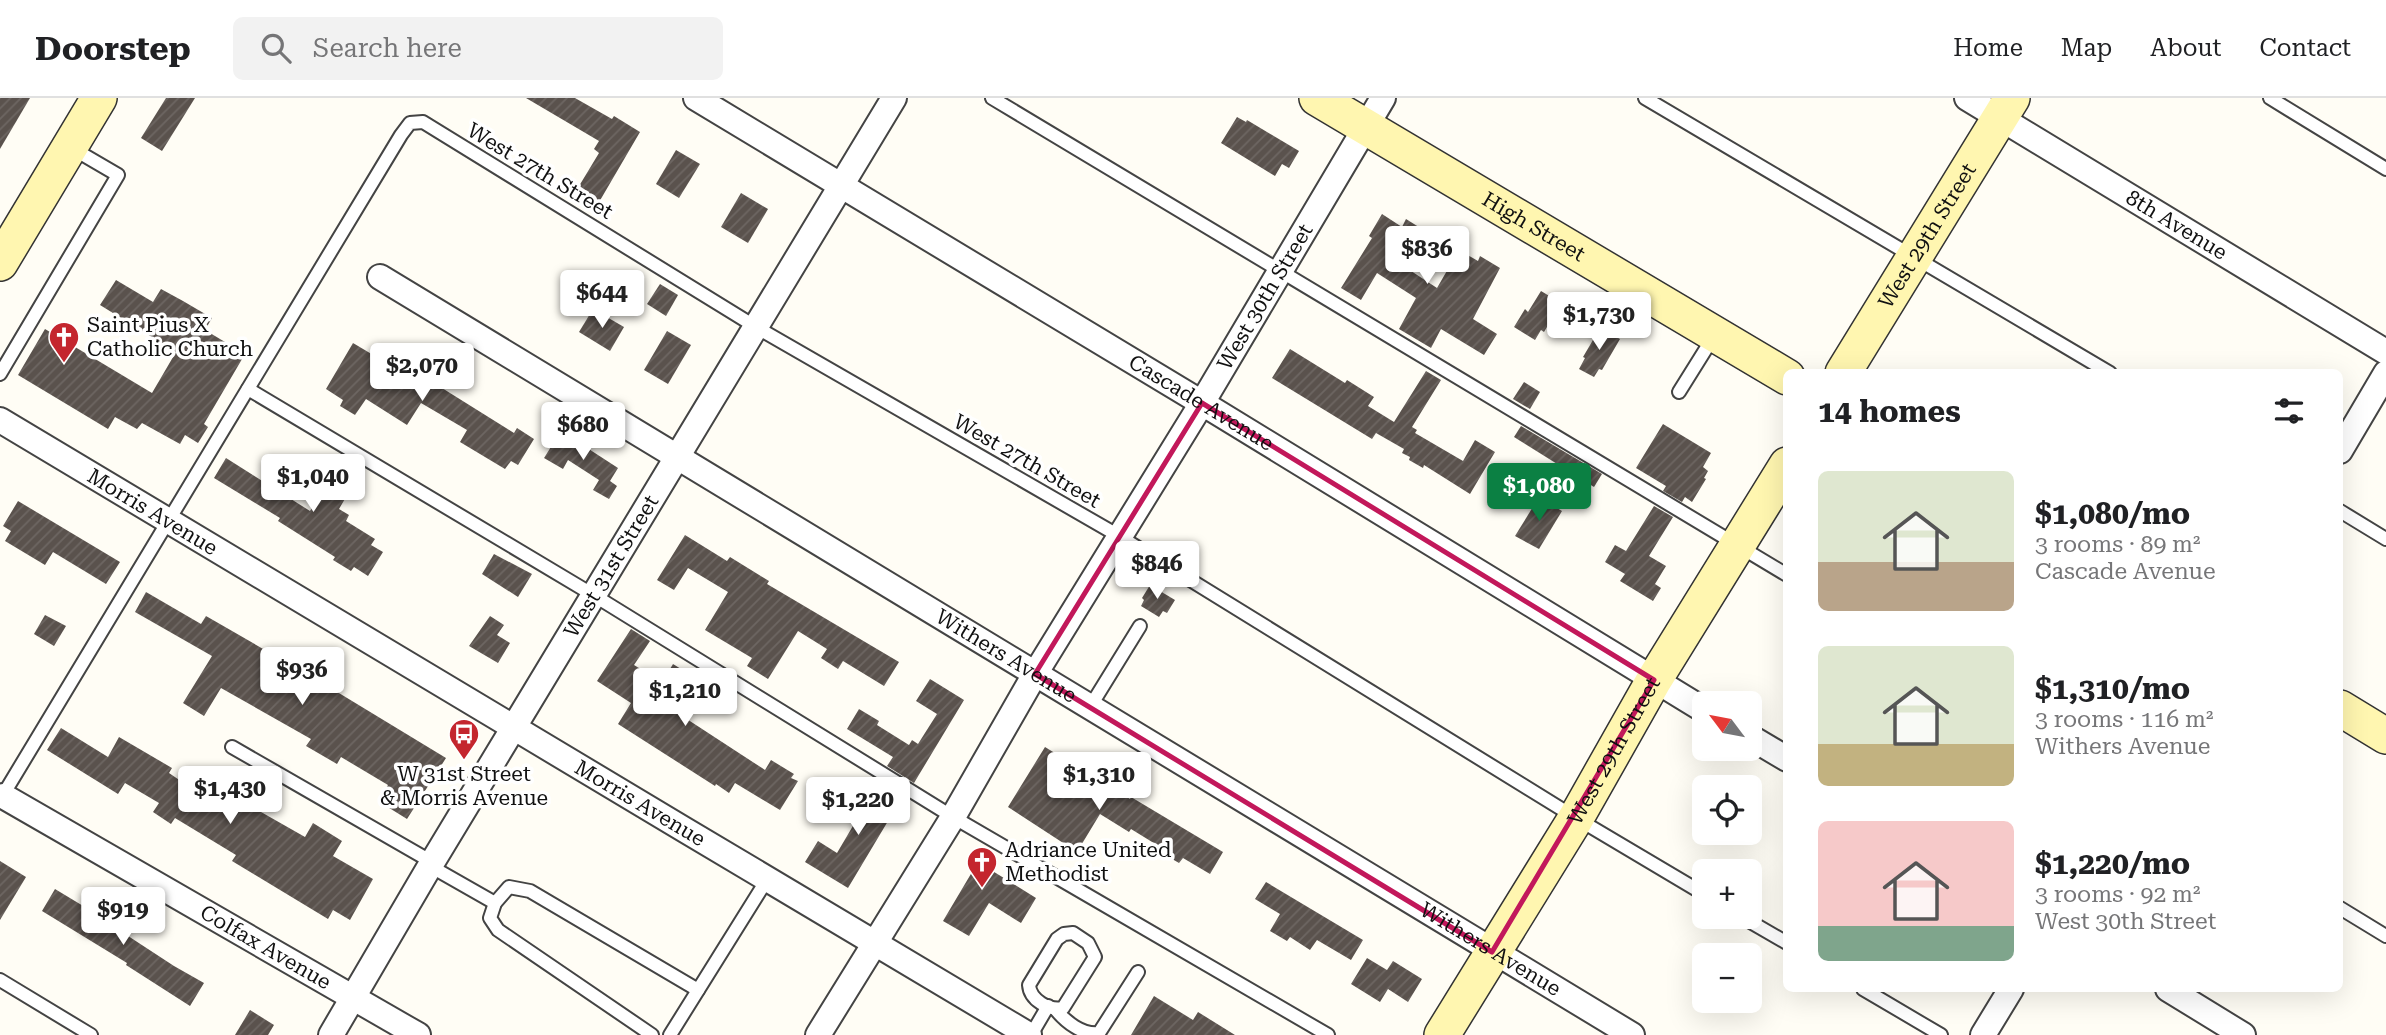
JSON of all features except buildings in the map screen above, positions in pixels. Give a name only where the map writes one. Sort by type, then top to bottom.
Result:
[{"type":"street","points":[[0,263],[99,98]]},
{"type":"street","name":"Cascade Avenue","points":[[696,98],[1692,703]]},
{"type":"street","name":"West 31st Street","points":[[331,1035],[431,864],[894,98]]},
{"type":"street","name":"High Street","points":[[1317,98],[1783,375]]},
{"type":"street","name":"West 30th Street","points":[[818,1035],[953,817],[1035,674],[1202,403],[1383,98]]},
{"type":"street","name":"8th Avenue","points":[[1967,98],[2006,108],[2386,352]]},
{"type":"street","name":"West 29th Street","points":[[1845,369],[2006,108]]},
{"type":"street","name":"Withers Avenue","points":[[380,277],[1632,1035]]},
{"type":"street","points":[[2343,446],[2386,373]]},
{"type":"street","name":"Morris Avenue","points":[[0,420],[513,729],[1030,1035]]},
{"type":"street","name":"West 29th Street","points":[[1442,1035],[1576,818],[1654,680],[1783,471]]},
{"type":"street","points":[[2343,710],[2386,736]]},
{"type":"street","points":[[1762,744],[1783,757]]},
{"type":"street","name":"Colfax Avenue","points":[[1,798],[418,1035]]},
{"type":"street","points":[[1983,1035],[2009,992]]},
{"type":"street","points":[[2173,992],[2243,1035]]},
{"type":"lane","points":[[992,98],[1783,573]]},
{"type":"lane","points":[[1645,98],[2103,369]]},
{"type":"lane","points":[[2270,98],[2386,169]]},
{"type":"lane","name":"West 27th Street","points":[[248,389],[401,135],[410,123],[423,122],[756,327],[1119,537],[1692,887]]},
{"type":"lane","points":[[0,374],[118,175],[70,147]]},
{"type":"lane","points":[[1679,392],[1715,334]]},
{"type":"lane","points":[[1,798],[248,389],[595,596],[953,817],[1328,1035]]},
{"type":"lane","points":[[2343,513],[2386,539]]},
{"type":"lane","points":[[1090,707],[1139,626]]},
{"type":"lane","points":[[232,747],[495,903]]},
{"type":"lane","points":[[670,1035],[768,878]]},
{"type":"lane","points":[[652,1035],[498,930],[491,918],[495,903],[509,887],[530,891],[698,990]]},
{"type":"lane","points":[[2343,910],[2386,936]]},
{"type":"lane","points":[[1762,929],[1783,941]]},
{"type":"lane","points":[[1052,1008],[1063,1008],[1070,1000],[1095,957],[1088,943],[1073,933],[1063,934],[1057,939],[1029,985],[1030,993],[1077,1029],[1092,1034],[1099,1033],[1138,972]]},
{"type":"lane","points":[[0,980],[91,1035]]},
{"type":"lane","points":[[1868,992],[1941,1035]]},
{"type":"lane","points":[[1030,1035],[1052,1008]]},
{"type":"highlighted area","points":[[1202,403],[1654,680],[1492,952],[1035,674]]},
{"type":"place","name":"Saint Pius X Catholic Church","points":[[64,364]]},
{"type":"place","name":"W 31st Street & Morris Avenue","points":[[464,761]]},
{"type":"place","name":"Adriance United Methodist","points":[[982,889]]}]
